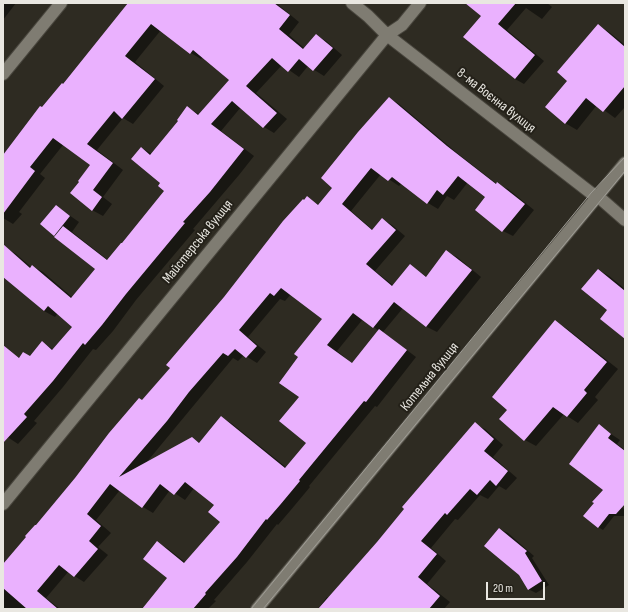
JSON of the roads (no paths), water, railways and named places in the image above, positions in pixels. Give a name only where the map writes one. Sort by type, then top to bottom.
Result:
[{"type":"street","points":[[3,74],[61,3]]},
{"type":"street","name":"8-ма Воєнна вулиця","points":[[352,3],[368,16],[387,35],[625,220]]},
{"type":"street","name":"Майстерська вулиця","points":[[3,504],[387,35],[402,25],[420,3]]},
{"type":"street","name":"Котельна вулиця","points":[[257,609],[625,163]]},
{"type":"tram line","points":[[251,609],[591,193],[625,157]]},
{"type":"tram line","points":[[263,609],[625,171]]}]
